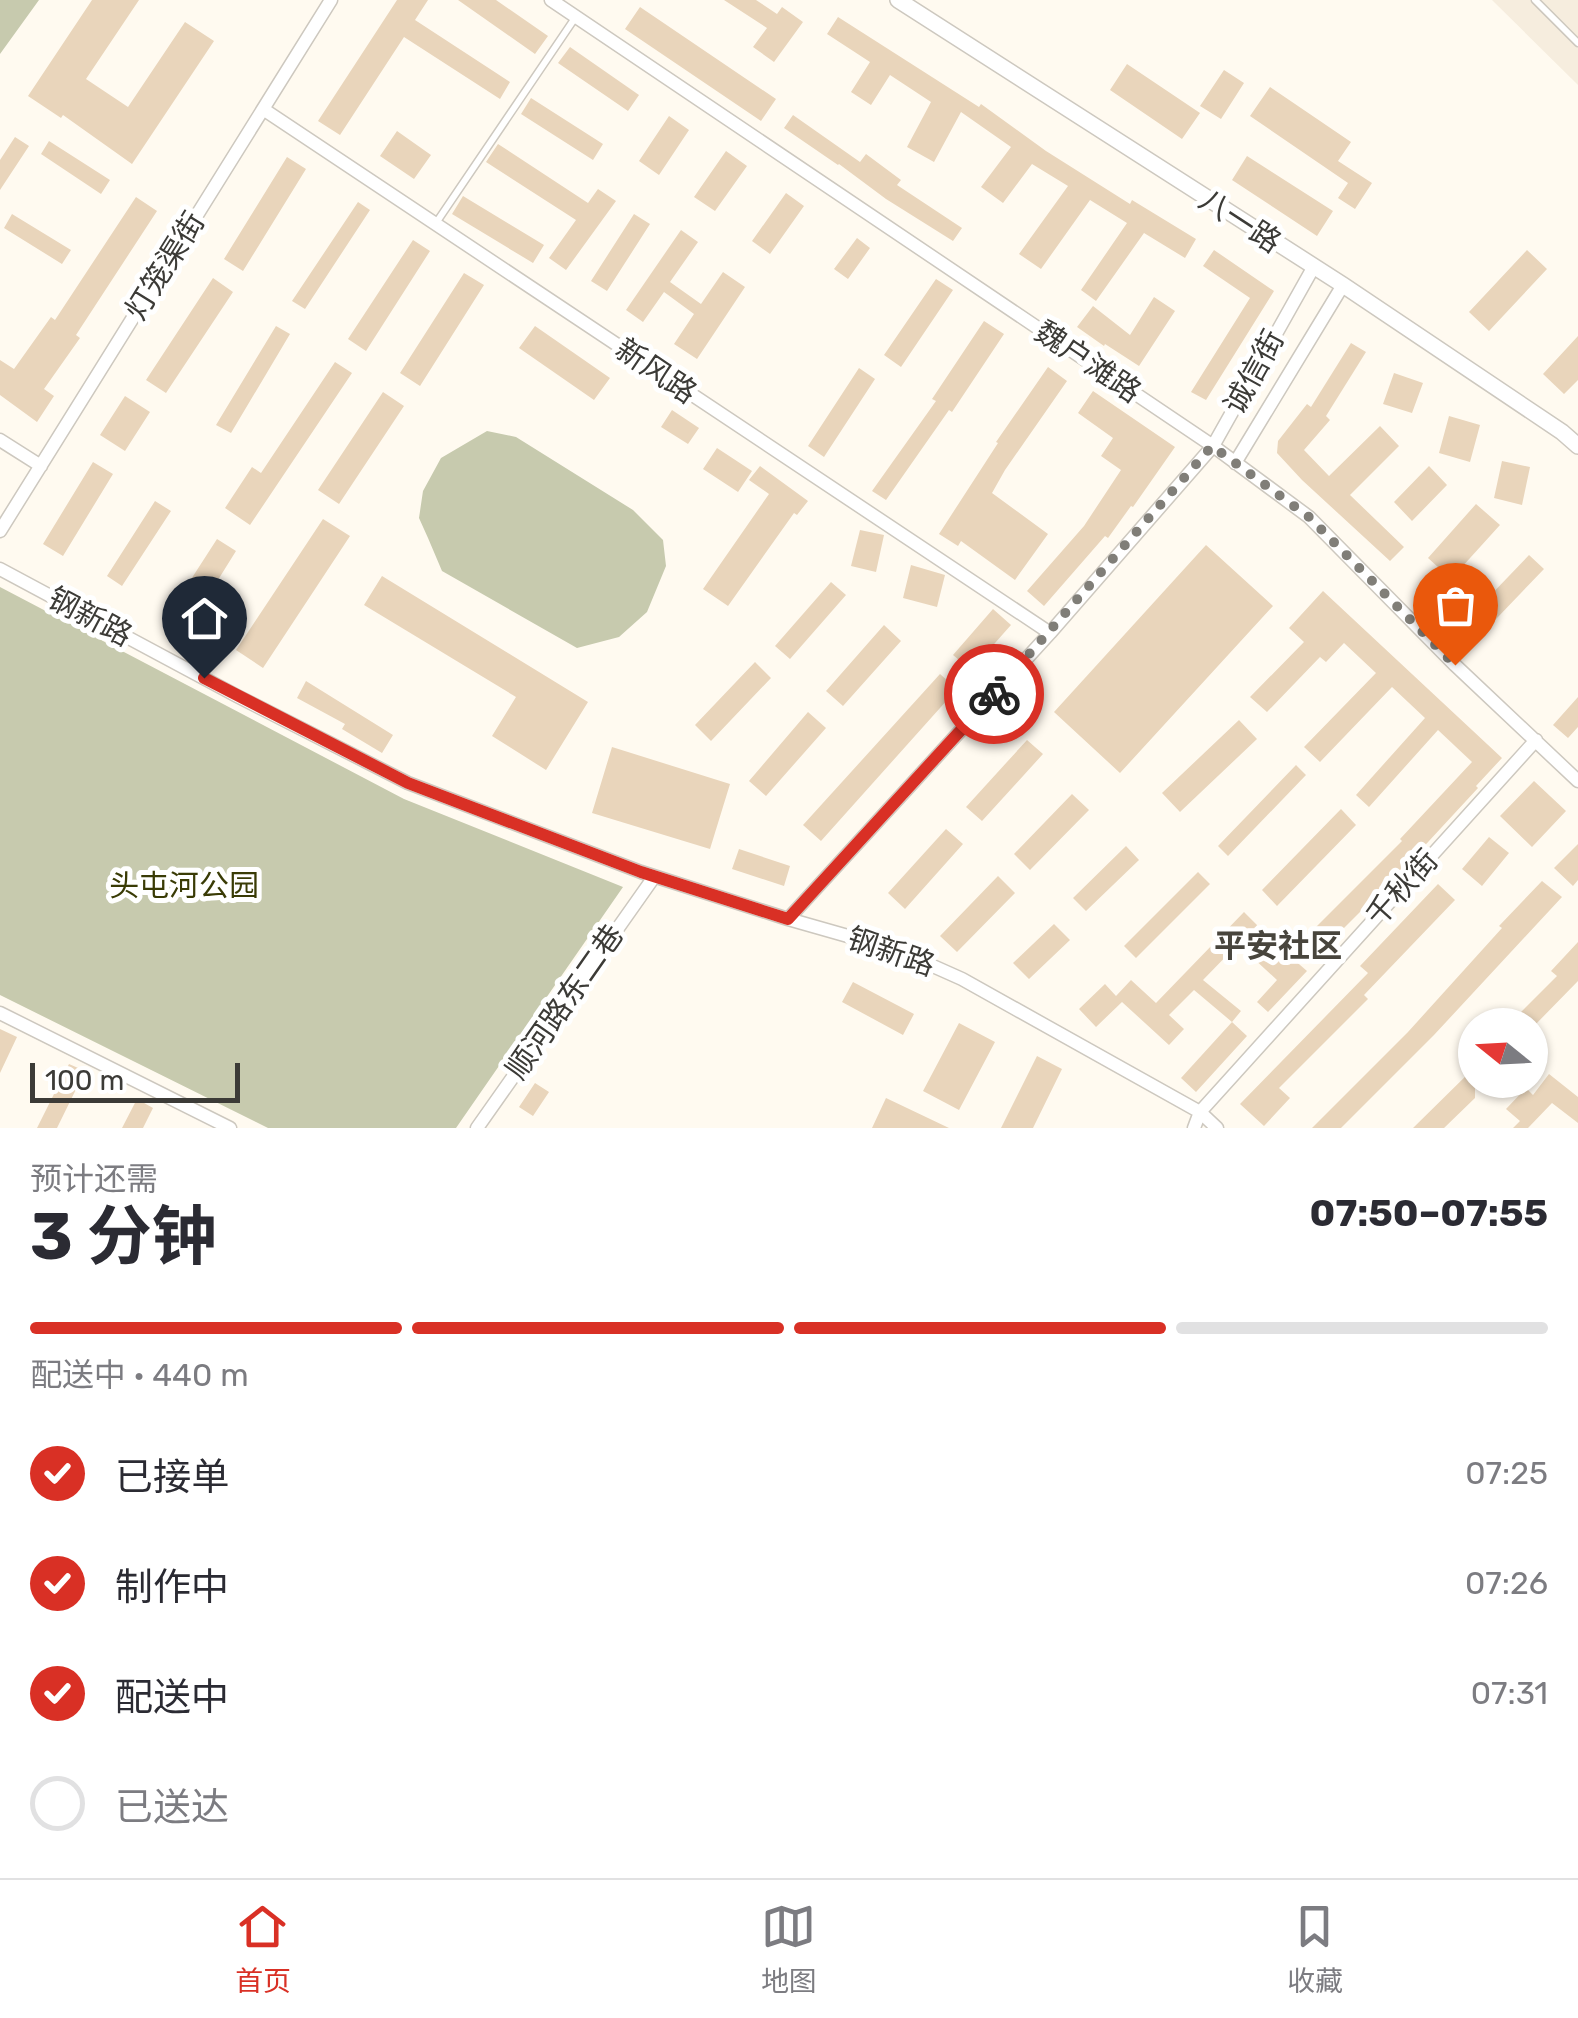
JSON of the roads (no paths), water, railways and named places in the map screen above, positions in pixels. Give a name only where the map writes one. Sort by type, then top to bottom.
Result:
[{"type":"street","name":"灯笼渠街","points":[[0,531],[331,0]]},
{"type":"street","name":"魏户滩路","points":[[552,0],[1212,446],[1309,517],[1455,665],[1578,780]]},
{"type":"street","name":"八一路","points":[[898,0],[1343,286],[1578,446]]},
{"type":"street","name":"新风路","points":[[262,109],[1050,632]]},
{"type":"street","name":"诚信街","points":[[788,919],[1050,632],[1212,446],[1313,268]]},
{"type":"street","points":[[1235,463],[1343,286]]},
{"type":"street","points":[[0,440],[41,466]]},
{"type":"street","name":"钢新路","points":[[0,569],[408,783],[654,877],[896,950],[962,979],[1200,1112],[1217,1128]]},
{"type":"street","name":"千秋街","points":[[1194,1128],[1200,1112],[1536,740]]},
{"type":"street","name":"顺河路东二巷","points":[[477,1128],[654,877]]},
{"type":"street","points":[[0,1014],[230,1128]]},
{"type":"lane","points":[[1536,0],[1578,43]]},
{"type":"lane","points":[[436,224],[576,16]]},
{"type":"district","name":"平安社区","points":[[1278,946]]},
{"type":"park label","name":"头屯河公园","points":[[184,886]]}]
